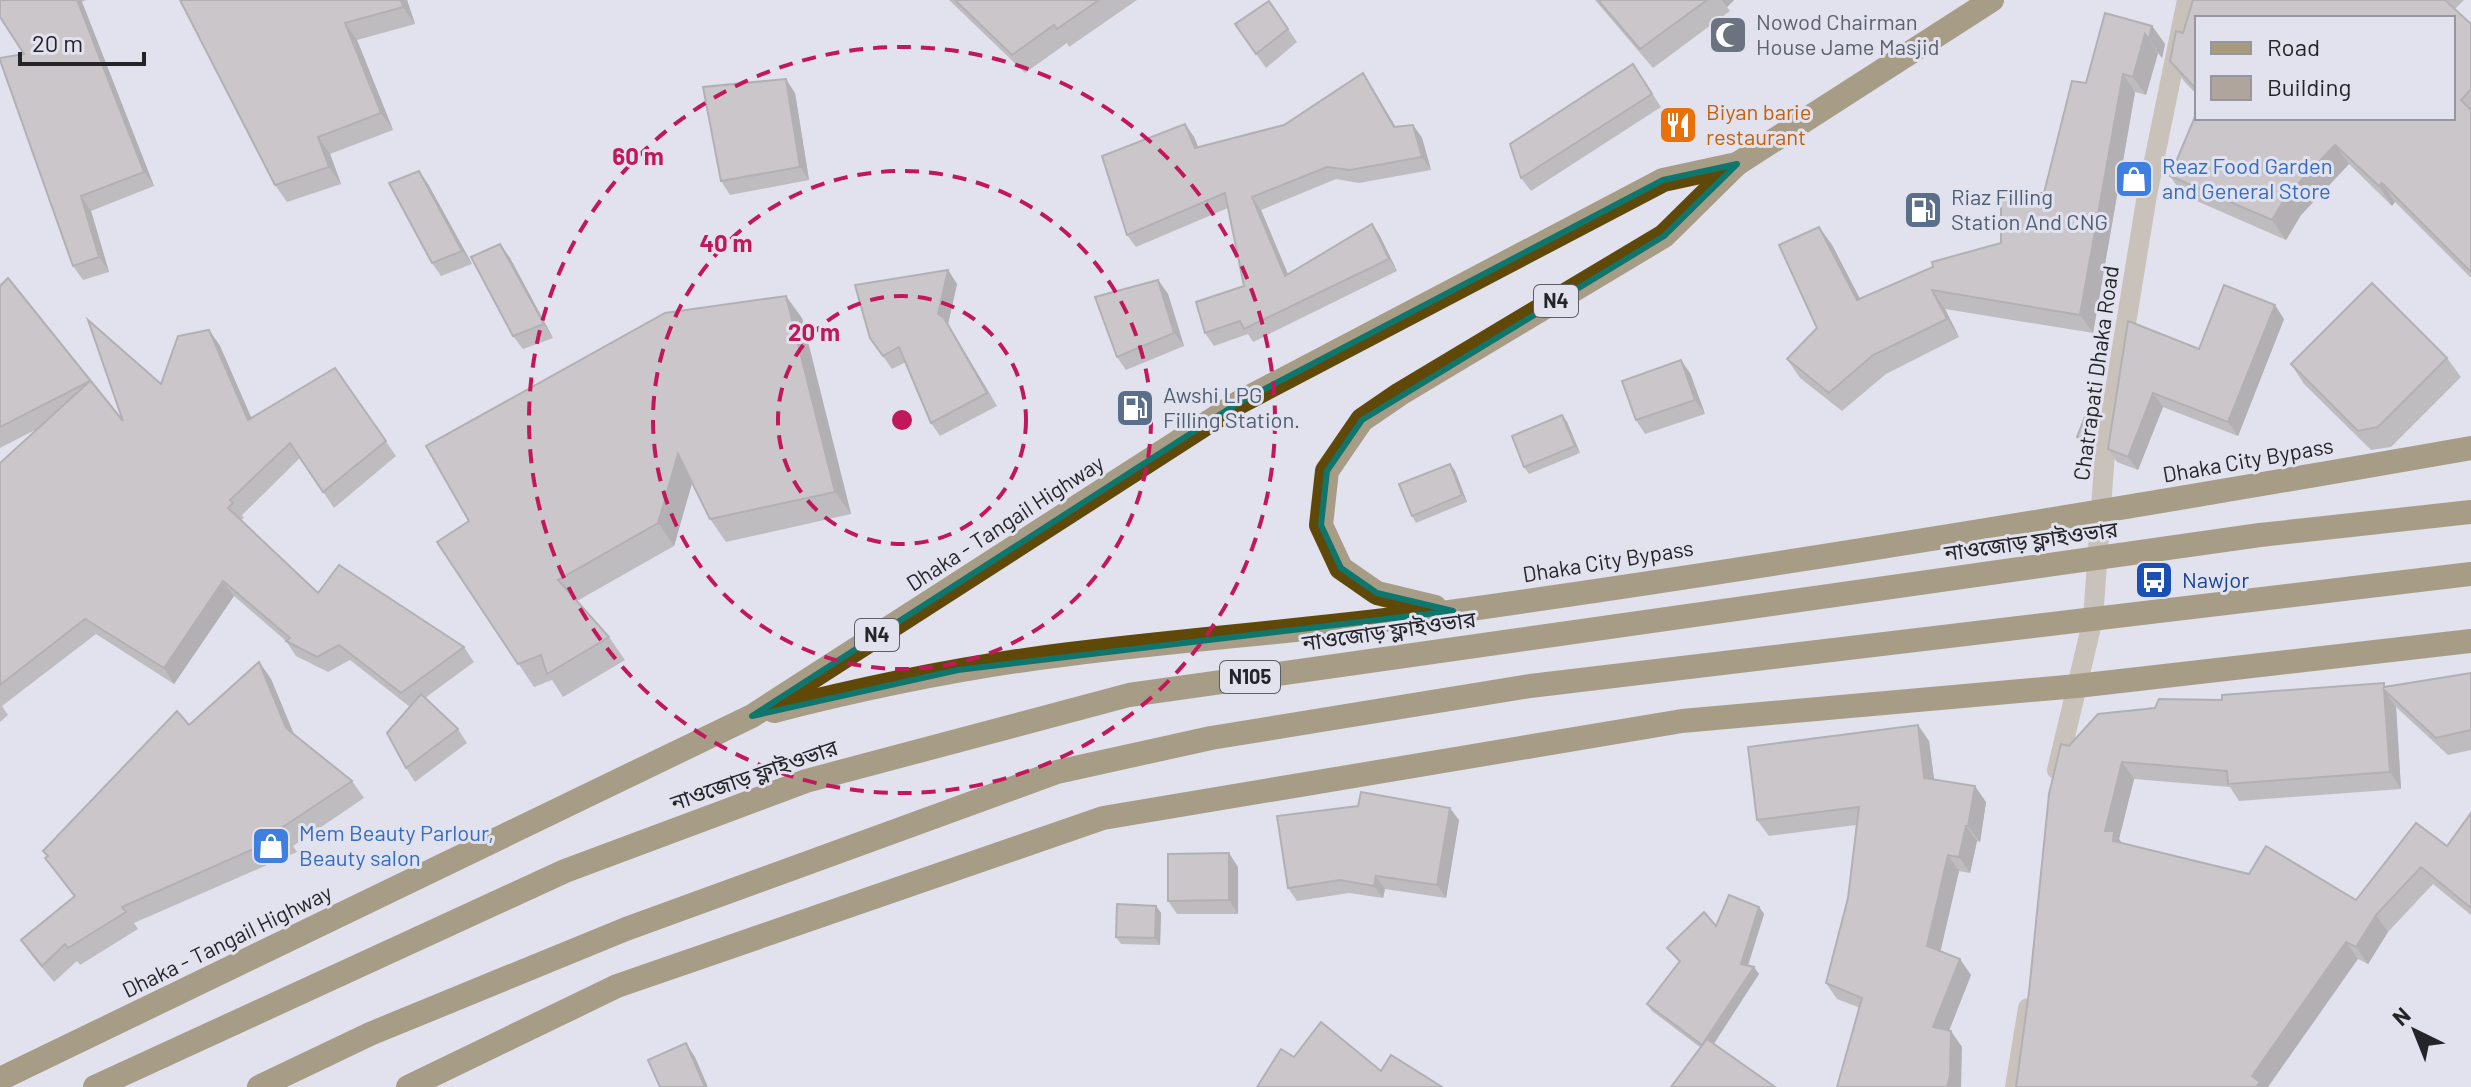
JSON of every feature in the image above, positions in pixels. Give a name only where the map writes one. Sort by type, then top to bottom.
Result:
[{"type":"highway","name":"Dhaka - Tangail Highway","points":[[1453,611],[1377,593],[1341,568],[1321,525],[1327,471],[1362,420],[1400,394],[1664,236],[1737,164],[1992,0]]},
{"type":"highway","name":"Dhaka - Tangail Highway","points":[[0,1079],[752,716],[1238,403],[1663,180],[1737,164]]},
{"type":"highway","name":"Dhaka City Bypass","points":[[752,716],[855,690],[974,668],[1068,654],[1453,611],[2101,512],[2471,448]]},
{"type":"highway","name":"নাওজোড় ফ্লাইওভার","points":[[95,1087],[565,871],[806,781],[1129,695],[2260,535],[2471,512]]},
{"type":"highway","name":"N105","points":[[259,1087],[370,1034],[626,929],[1073,768],[1211,738],[1530,686],[2471,574]]},
{"type":"highway","points":[[408,1087],[617,986],[1103,818],[1682,721],[2077,686],[2471,641]]},
{"type":"street","name":"Chatrapati Dhaka Road","points":[[2051,794],[2093,619],[2105,452],[2147,195],[2187,0]]},
{"type":"street","points":[[2015,1087],[2029,992]]},
{"type":"highlighted area","points":[[1737,164],[1664,236],[1362,420],[1327,471],[1321,525],[1341,568],[1377,593],[1453,611],[958,670],[752,716],[1238,403],[1663,180]]},
{"type":"building","points":[[0,0],[77,0],[144,172],[81,196],[99,257],[73,266],[0,60],[24,54],[0,17]]},
{"type":"building","points":[[180,0],[401,0],[403,7],[345,23],[381,113],[318,137],[329,167],[275,185]]},
{"type":"building","points":[[955,0],[1099,0],[1057,29],[1054,25],[1012,55]]},
{"type":"building","points":[[1598,0],[1707,0],[1640,49]]},
{"type":"building","points":[[2193,0],[2445,0],[2471,24],[2471,89],[2461,100],[2471,110],[2471,272],[2382,183],[2379,186],[2335,145],[2287,195],[2272,220],[2170,176],[2195,117],[2195,120],[2455,120],[2455,16],[2195,16],[2195,88],[2170,61],[2176,31],[2183,33]]},
{"type":"building","points":[[1269,1],[1288,29],[1256,54],[1235,24]]},
{"type":"building","points":[[2105,13],[2152,26],[2149,39],[2145,34],[2133,77],[2123,74],[2080,315],[1932,290],[1947,319],[1873,355],[1829,393],[1787,359],[1817,328],[1779,245],[1819,227],[1857,300],[1933,267],[1932,262],[2001,243],[2001,193],[2044,193],[2072,81],[2086,83]]},
{"type":"building","points":[[1633,64],[1652,94],[1521,178],[1510,144]]},
{"type":"building","points":[[1363,73],[1394,127],[1413,125],[1422,157],[1350,170],[1327,167],[1252,197],[1285,276],[1372,224],[1389,259],[1244,329],[1240,321],[1205,333],[1196,302],[1244,286],[1225,193],[1127,235],[1102,156],[1185,124],[1195,148],[1284,125]]},
{"type":"building","points":[[786,79],[800,167],[721,181],[703,87]]},
{"type":"building","points":[[419,171],[462,251],[432,263],[389,183]]},
{"type":"building","points":[[500,244],[544,324],[513,336],[471,257]]},
{"type":"building","points":[[948,270],[938,314],[944,318],[987,393],[931,423],[899,347],[883,356],[870,338],[855,285]]},
{"type":"building","points":[[8,278],[123,421],[88,320],[161,384],[178,336],[209,330],[248,420],[335,368],[386,441],[323,492],[290,443],[230,500],[233,503],[228,508],[318,593],[339,565],[464,647],[401,693],[339,645],[317,657],[286,641],[290,638],[223,581],[164,668],[85,619],[0,685],[0,463],[90,381],[0,427],[0,286]]},
{"type":"building","points":[[1158,280],[1174,333],[1117,357],[1095,297]]},
{"type":"building","points":[[2372,283],[2447,358],[2378,427],[2358,431],[2291,364]]},
{"type":"building","points":[[2224,285],[2275,305],[2228,422],[2153,393],[2128,457],[2108,449],[2128,321],[2199,349]]},
{"type":"building","points":[[786,296],[835,492],[710,519],[678,454],[658,523],[558,580],[609,637],[547,674],[541,655],[518,664],[437,542],[469,521],[426,446],[665,313]]},
{"type":"building","points":[[1681,360],[1695,400],[1636,420],[1622,381]]},
{"type":"building","points":[[2087,412],[2082,439],[2077,437]]},
{"type":"building","points":[[1562,415],[1575,446],[1524,467],[1512,436]]},
{"type":"building","points":[[1450,464],[1462,495],[1412,516],[1399,484]]},
{"type":"building","points":[[259,662],[286,728],[352,781],[280,829],[285,835],[122,907],[126,912],[68,948],[65,944],[42,966],[21,940],[75,896],[45,858],[48,856],[43,851],[177,711],[189,725]]},
{"type":"building","points":[[2471,673],[2471,730],[2436,738],[2384,690],[2390,772],[2228,784],[2227,771],[2122,762],[2105,831],[2114,831],[2113,841],[2249,874],[2266,846],[2356,900],[2416,823],[2447,846],[2471,813],[2471,908],[2421,867],[2376,915],[2356,947],[2346,942],[2252,1076],[2260,1082],[2256,1087],[2016,1087],[2049,794],[2061,744],[2069,746],[2098,714],[2155,708],[2159,699],[2222,700],[2222,695],[2384,683],[2384,687]]},
{"type":"building","points":[[421,694],[458,729],[406,768],[387,733]]},
{"type":"building","points":[[1918,725],[1924,778],[1975,786],[1959,857],[1948,855],[1927,946],[1960,959],[1933,1027],[1951,1031],[1950,1076],[1947,1087],[1837,1087],[1862,998],[1826,983],[1848,898],[1859,807],[1757,820],[1748,747]]},
{"type":"building","points":[[1361,792],[1450,808],[1437,885],[1376,876],[1374,886],[1340,880],[1288,888],[1277,816],[1358,806]]},
{"type":"building","points":[[1229,853],[1229,900],[1168,901],[1168,854]]},
{"type":"building","points":[[1729,895],[1759,907],[1741,964],[1754,967],[1702,1045],[1647,1004],[1680,961],[1667,948],[1704,912],[1716,926]]},
{"type":"building","points":[[1117,904],[1156,906],[1155,938],[1116,937]]},
{"type":"building","points":[[1321,1022],[1381,1071],[1391,1055],[1442,1087],[1257,1087],[1281,1049],[1294,1057]]},
{"type":"building","points":[[1707,1039],[1775,1087],[1671,1087]]},
{"type":"building","points":[[686,1043],[705,1087],[660,1087],[648,1060]]},
{"type":"place","name":"Nowod Chairman House Jame Masjid","points":[[1728,35]]},
{"type":"place","name":"Biyan barie restaurant","points":[[1678,125]]},
{"type":"place","name":"Reaz Food Garden and General Store","points":[[2134,179]]},
{"type":"place","name":"Riaz Filling Station And CNG","points":[[1923,210]]},
{"type":"place","name":"Awshi LPG Filling Station.","points":[[1135,408]]},
{"type":"place","name":"Nawjor","points":[[2154,580]]},
{"type":"place","name":"Mem Beauty Parlour, Beauty salon","points":[[271,846]]}]
